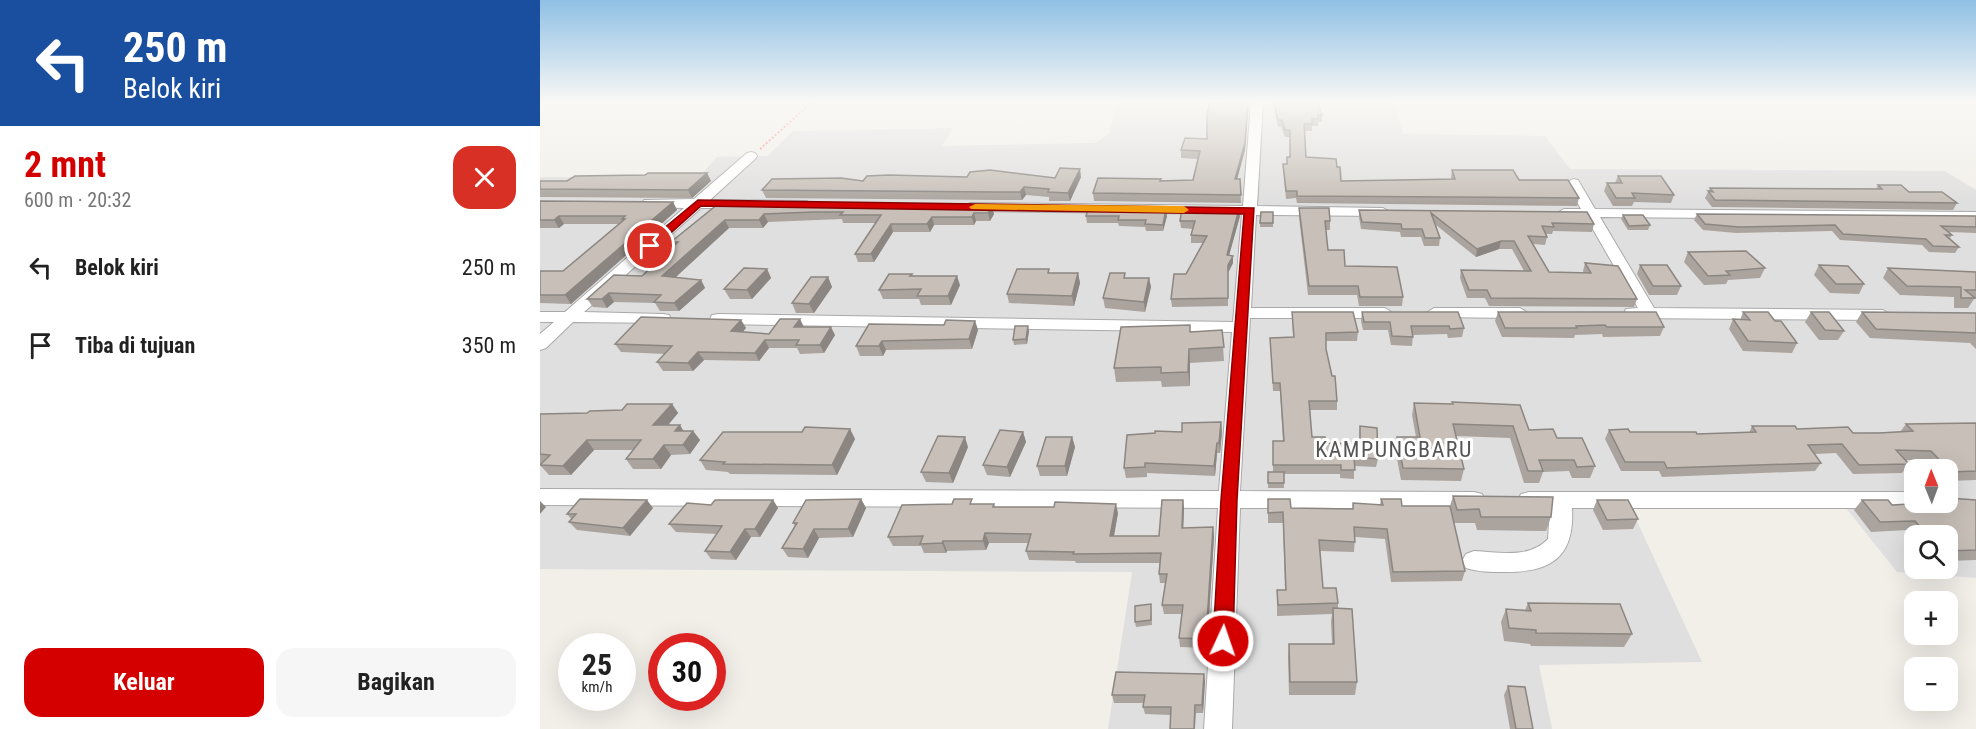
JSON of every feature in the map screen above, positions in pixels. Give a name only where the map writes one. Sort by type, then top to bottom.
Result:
[{"type":"street","points":[[1218,729],[1229,500],[1255,136]]},
{"type":"street","points":[[540,344],[751,156]]},
{"type":"street","points":[[1573,183],[1649,313]]},
{"type":"street","points":[[630,203],[818,205]]},
{"type":"street","points":[[950,207],[1392,212]]},
{"type":"street","points":[[1545,213],[1976,216]]},
{"type":"street","points":[[699,319],[1242,320],[1398,313]]},
{"type":"street","points":[[1422,313],[1542,313]]},
{"type":"street","points":[[1613,313],[1894,315]]},
{"type":"street","points":[[540,317],[675,319]]},
{"type":"street","points":[[540,497],[1490,500]]},
{"type":"street","points":[[1514,500],[1904,500]]},
{"type":"street","points":[[1474,561],[1528,561],[1545,555],[1557,546],[1560,534],[1561,500]]},
{"type":"path","points":[[751,156],[774,136]]},
{"type":"shaded area","points":[[788,136],[948,136],[942,146],[1095,143],[1106,136],[1545,136],[1570,169],[1945,171],[1976,190],[1976,578],[1958,577],[1958,525],[1904,525],[1904,573],[1897,572],[1842,503],[1629,504],[1702,662],[1539,665],[1552,729],[1108,729],[1132,572],[540,569],[540,177],[699,177],[717,157],[767,156]]},
{"type":"building","points":[[1207,136],[1246,136],[1235,179],[1240,179],[1241,195],[1093,193],[1098,178],[1193,180],[1200,151],[1181,150],[1185,138],[1207,139]]},
{"type":"building","points":[[1290,136],[1305,136],[1306,157],[1336,159],[1337,167],[1340,167],[1341,181],[1455,179],[1452,170],[1513,170],[1519,180],[1568,180],[1579,198],[1297,196],[1297,191],[1286,191],[1283,164],[1287,164],[1287,157],[1290,157]]},
{"type":"building","points":[[1060,168],[1080,169],[1068,193],[1024,187],[1020,192],[762,190],[772,179],[841,178],[863,181],[867,176],[889,175],[967,177],[970,172],[990,170],[1055,178]]},
{"type":"building","points":[[648,173],[707,173],[688,190],[540,189],[540,181],[567,181],[575,176],[645,175]]},
{"type":"building","points":[[1618,176],[1661,176],[1674,195],[1632,193],[1635,198],[1616,198],[1607,183],[1622,183]]},
{"type":"building","points":[[1878,185],[1901,185],[1909,192],[1942,192],[1957,203],[1715,200],[1708,191],[1713,192],[1710,188],[1882,189]]},
{"type":"building","points":[[540,201],[673,202],[565,295],[540,295],[540,271],[563,271],[625,219],[622,219],[625,216],[559,216],[554,220],[540,220]]},
{"type":"building","points":[[718,204],[992,206],[988,213],[974,213],[972,217],[932,217],[927,224],[891,224],[871,254],[855,254],[881,215],[840,215],[843,212],[813,212],[764,214],[759,220],[725,220],[662,276],[701,280],[674,303],[654,302],[661,295],[609,293],[602,299],[587,299],[614,275],[642,276],[678,242],[671,242]]},
{"type":"building","points":[[1182,208],[1239,209],[1227,255],[1233,256],[1228,265],[1228,298],[1171,299],[1174,274],[1186,274],[1207,236],[1191,235],[1195,221],[1180,221]]},
{"type":"building","points":[[1299,208],[1329,208],[1330,221],[1325,221],[1328,250],[1344,250],[1345,266],[1397,267],[1403,297],[1360,297],[1358,286],[1309,286]]},
{"type":"building","points":[[1088,209],[1166,209],[1163,225],[1145,224],[1146,220],[1118,220],[1119,216],[1086,216]]},
{"type":"building","points":[[1359,210],[1587,212],[1594,224],[1552,223],[1554,227],[1542,226],[1547,237],[1528,236],[1549,272],[1591,273],[1585,263],[1618,266],[1637,299],[1491,298],[1487,290],[1469,290],[1461,270],[1531,271],[1514,241],[1501,241],[1477,249],[1431,213],[1440,238],[1425,238],[1422,229],[1402,229],[1401,224],[1362,222]]},
{"type":"building","points":[[1261,212],[1273,212],[1273,223],[1260,223]]},
{"type":"building","points":[[1697,214],[1976,216],[1976,227],[1941,226],[1952,235],[1945,235],[1959,247],[1933,246],[1926,239],[1843,234],[1835,225],[1739,227],[1705,224]]},
{"type":"building","points":[[1623,215],[1643,215],[1650,225],[1629,226]]},
{"type":"building","points":[[1746,251],[1765,268],[1726,271],[1730,275],[1708,276],[1688,252]]},
{"type":"building","points":[[1640,265],[1667,265],[1681,286],[1653,286]]},
{"type":"building","points":[[1819,265],[1848,266],[1864,284],[1836,284]]},
{"type":"building","points":[[744,268],[767,269],[747,290],[724,289]]},
{"type":"building","points":[[1888,268],[1976,272],[1976,290],[1965,290],[1975,298],[1961,298],[1961,287],[1907,286]]},
{"type":"building","points":[[1017,269],[1049,269],[1048,273],[1078,273],[1072,296],[1007,294]]},
{"type":"building","points":[[1110,273],[1125,273],[1124,278],[1149,278],[1144,302],[1103,298]]},
{"type":"building","points":[[889,274],[957,276],[948,296],[917,296],[921,289],[879,290]]},
{"type":"building","points":[[811,277],[828,277],[809,304],[792,303]]},
{"type":"building","points":[[1292,312],[1353,312],[1358,332],[1326,333],[1326,349],[1332,376],[1335,376],[1337,401],[1309,401],[1312,437],[1325,437],[1326,443],[1360,444],[1360,426],[1377,428],[1378,459],[1354,457],[1355,470],[1341,470],[1341,465],[1273,465],[1273,441],[1284,441],[1280,383],[1273,383],[1270,338],[1294,337]]},
{"type":"building","points":[[1362,312],[1458,312],[1464,328],[1411,326],[1413,337],[1392,336],[1390,322],[1364,322]]},
{"type":"building","points":[[1498,312],[1656,312],[1664,327],[1607,327],[1605,325],[1576,326],[1577,328],[1505,328]]},
{"type":"building","points":[[1743,312],[1768,312],[1775,321],[1781,321],[1797,343],[1748,341],[1733,319],[1750,320]]},
{"type":"building","points":[[1811,312],[1829,312],[1844,331],[1825,330]]},
{"type":"building","points":[[1862,312],[1976,313],[1976,333],[1876,329]]},
{"type":"building","points":[[641,317],[741,320],[731,331],[769,334],[780,319],[800,319],[794,327],[831,327],[820,345],[796,345],[799,340],[765,340],[755,353],[698,352],[688,363],[657,362],[672,346],[615,344]]},
{"type":"building","points":[[946,320],[975,321],[969,339],[882,341],[879,346],[856,346],[869,324],[944,325]]},
{"type":"building","points":[[1190,325],[1190,332],[1222,330],[1224,347],[1189,349],[1188,372],[1161,373],[1161,367],[1114,368],[1121,327]]},
{"type":"building","points":[[1015,326],[1028,326],[1026,339],[1013,340]]},
{"type":"building","points":[[1452,402],[1520,405],[1529,430],[1553,429],[1557,438],[1582,438],[1595,466],[1577,467],[1574,460],[1539,460],[1543,471],[1528,471],[1513,426],[1453,424],[1464,469],[1403,468],[1397,437],[1420,437],[1414,403],[1453,404]]},
{"type":"building","points":[[627,404],[672,404],[653,425],[680,425],[675,431],[693,431],[683,445],[664,445],[653,459],[626,459],[641,440],[587,440],[563,466],[540,465],[550,455],[540,454],[540,414],[622,410]]},
{"type":"building","points":[[1221,422],[1214,466],[1145,463],[1145,467],[1124,468],[1127,435],[1155,433],[1155,431],[1182,432],[1182,423]]},
{"type":"building","points":[[1976,423],[1976,471],[1958,472],[1958,459],[1939,459],[1931,451],[1896,450],[1904,459],[1904,464],[1859,465],[1842,444],[1808,445],[1821,463],[1667,468],[1664,462],[1625,462],[1609,430],[1696,432],[1697,434],[1756,432],[1752,426],[1795,426],[1797,429],[1848,427],[1853,433],[1913,431],[1906,424]]},
{"type":"building","points":[[805,427],[850,429],[832,465],[723,464],[725,462],[700,460],[723,432],[802,432]]},
{"type":"building","points":[[1000,430],[1023,432],[1007,467],[983,465]]},
{"type":"building","points":[[938,436],[965,437],[949,473],[921,472]]},
{"type":"building","points":[[1046,437],[1072,437],[1065,466],[1037,466]]},
{"type":"building","points":[[1268,472],[1284,472],[1284,483],[1268,483]]},
{"type":"building","points":[[1453,496],[1553,497],[1551,517],[1481,517],[1479,509],[1457,510]]},
{"type":"building","points":[[580,499],[647,500],[623,528],[569,522],[576,514],[567,514]]},
{"type":"building","points":[[861,499],[848,529],[814,529],[803,549],[782,548],[797,523],[793,523],[806,500]]},
{"type":"building","points":[[954,499],[972,499],[970,504],[994,504],[993,507],[1054,507],[1055,502],[1116,504],[1110,536],[1159,536],[1162,500],[1183,500],[1182,528],[1213,527],[1206,639],[1179,638],[1183,605],[1162,605],[1167,574],[1159,574],[1161,553],[1073,554],[1074,552],[1026,551],[1031,534],[985,533],[983,541],[943,541],[942,543],[920,544],[923,536],[888,537],[902,505],[952,504]]},
{"type":"building","points":[[1268,499],[1290,499],[1291,508],[1353,509],[1353,503],[1383,505],[1381,499],[1401,499],[1402,506],[1450,506],[1465,571],[1393,572],[1387,529],[1354,527],[1355,542],[1319,540],[1323,588],[1336,588],[1338,603],[1278,605],[1277,590],[1286,590],[1283,512],[1268,513]]},
{"type":"building","points":[[1958,499],[1976,500],[1976,550],[1958,551],[1958,525],[1918,525],[1915,521],[1880,522],[1862,500],[1888,500],[1892,505],[1904,504],[1904,513],[1958,513]]},
{"type":"building","points":[[715,500],[773,500],[755,529],[745,529],[730,552],[705,551],[722,526],[669,524],[687,503],[711,505]]},
{"type":"building","points":[[1597,500],[1628,500],[1638,519],[1607,520]]},
{"type":"building","points":[[1528,603],[1620,604],[1632,634],[1536,633],[1536,630],[1509,628],[1506,609],[1531,611]]},
{"type":"building","points":[[1151,604],[1151,620],[1135,622],[1135,606]]},
{"type":"building","points":[[1333,608],[1352,609],[1357,682],[1290,682],[1289,644],[1334,644]]},
{"type":"building","points":[[1116,672],[1204,674],[1202,705],[1195,705],[1194,729],[1170,729],[1171,707],[1143,707],[1145,695],[1112,695]]},
{"type":"building","points":[[1508,686],[1525,687],[1533,729],[1516,729]]},
{"type":"slow traffic","points":[[975,207],[1184,210]]},
{"type":"district","name":"KAMPUNGBARU","points":[[1394,449]]},
{"type":"route","points":[[650,246],[698,203],[1250,211],[1229,500],[1223,641]]}]
